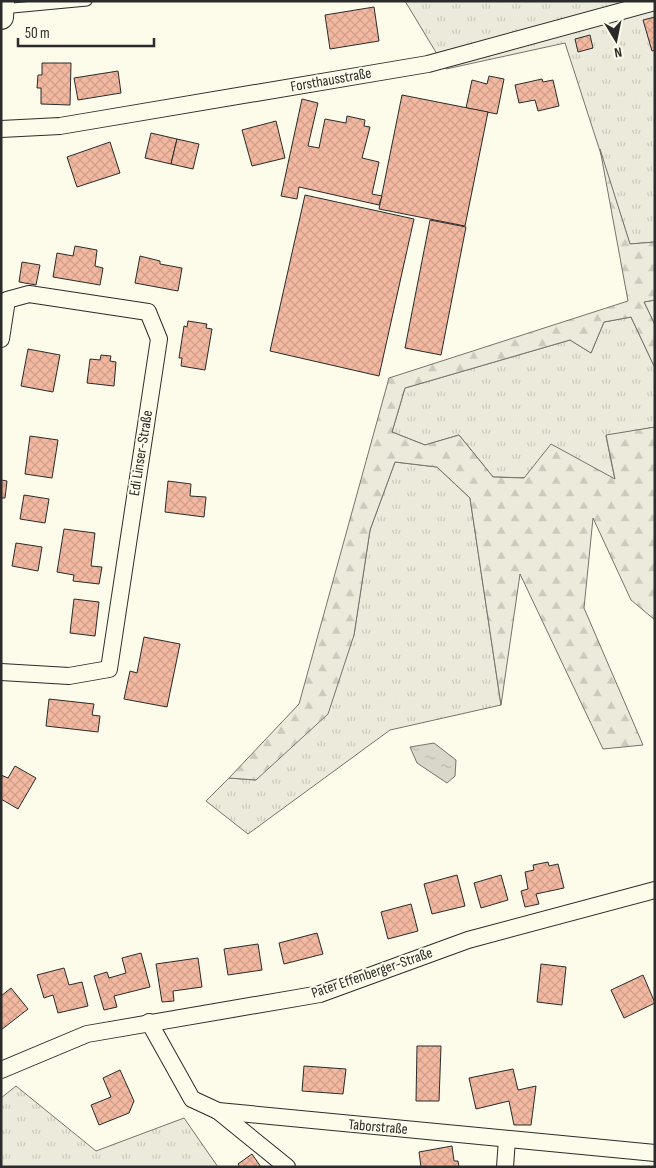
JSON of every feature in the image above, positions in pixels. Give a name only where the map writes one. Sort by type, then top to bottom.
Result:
[{"type":"street","name":"Forsthausstraße","points":[[1,129],[60,126],[428,64],[655,2]]},
{"type":"street","name":"Edi Linser-Straße","points":[[1,339],[7,300],[29,294],[148,312],[159,339],[109,668],[69,676],[1,672]]},
{"type":"street","name":"Pater Effenberger-Straße","points":[[1,1070],[87,1034],[320,994],[468,940],[655,890]]},
{"type":"street","name":"Taborstraße","points":[[149,1022],[192,1099],[218,1111],[655,1153]]},
{"type":"street","points":[[218,1111],[287,1167]]},
{"type":"street","points":[[505,1167],[507,1139]]},
{"type":"lane","points":[[2,9],[87,1]]},
{"type":"green space","points":[[405,1],[655,1],[655,242],[630,244],[565,43],[446,69]]},
{"type":"green space","points":[[600,149],[630,244],[655,242],[655,300],[644,302],[655,325],[655,368],[631,317],[604,322],[591,353],[570,340],[405,388],[392,432],[425,445],[459,435],[493,477],[524,478],[551,444],[615,479],[606,435],[655,427],[655,620],[631,600],[593,518],[584,608],[643,745],[603,749],[520,574],[501,705],[470,498],[437,467],[395,462],[370,530],[354,635],[328,714],[256,780],[229,778],[299,704],[389,378],[628,301]]},
{"type":"green space","points":[[655,300],[655,325],[644,302]]},
{"type":"green space","points":[[631,317],[655,368],[655,427],[606,436],[615,480],[493,477],[459,435],[425,445],[392,432],[405,388],[570,340],[591,353],[604,322]]},
{"type":"green space","points":[[395,462],[437,467],[470,498],[501,705],[390,730],[248,834],[206,801],[229,778],[256,780],[354,635],[370,530]]},
{"type":"green space","points":[[16,1086],[96,1151],[184,1118],[218,1167],[1,1167],[1,1098]]},
{"type":"water","points":[[434,743],[456,760],[455,776],[447,783],[417,763],[410,747]]},
{"type":"building","points":[[374,7],[379,41],[330,49],[325,15]]},
{"type":"building","points":[[655,17],[655,50],[652,51],[643,20]]},
{"type":"building","points":[[590,35],[593,48],[578,52],[575,39]]},
{"type":"building","points":[[42,63],[71,63],[70,105],[41,104],[41,88],[37,88],[38,75],[42,75]]},
{"type":"building","points":[[118,71],[121,93],[78,100],[74,78]]},
{"type":"building","points":[[489,76],[504,79],[497,114],[466,108],[472,80],[487,84]]},
{"type":"building","points":[[542,79],[543,82],[553,80],[559,106],[538,111],[535,100],[519,103],[515,85]]},
{"type":"building","points":[[402,95],[488,112],[465,226],[379,209]]},
{"type":"building","points":[[302,99],[318,103],[308,146],[319,148],[325,119],[346,123],[347,116],[365,120],[364,126],[370,127],[362,158],[379,162],[372,194],[382,196],[379,205],[299,187],[297,199],[281,196]]},
{"type":"building","points":[[276,121],[285,158],[252,166],[242,130]]},
{"type":"building","points":[[151,133],[177,139],[171,164],[145,158]]},
{"type":"building","points":[[177,139],[199,144],[193,169],[171,164]]},
{"type":"building","points":[[110,142],[120,173],[77,187],[67,157]]},
{"type":"building","points":[[305,195],[414,219],[379,376],[270,351]]},
{"type":"building","points":[[430,220],[466,227],[441,355],[405,348]]},
{"type":"building","points":[[75,246],[97,250],[95,266],[103,268],[100,285],[53,277],[57,253],[73,256]]},
{"type":"building","points":[[140,256],[160,261],[160,264],[182,268],[178,291],[135,283]]},
{"type":"building","points":[[22,262],[40,265],[36,285],[19,282]]},
{"type":"building","points":[[188,321],[207,324],[206,328],[212,329],[205,370],[181,366],[182,358],[179,358],[184,326],[187,327]]},
{"type":"building","points":[[28,349],[60,355],[53,392],[21,386]]},
{"type":"building","points":[[101,355],[111,356],[110,361],[116,362],[114,386],[87,383],[90,359],[100,360]]},
{"type":"building","points":[[30,436],[58,440],[52,478],[25,474]]},
{"type":"building","points":[[1,480],[7,481],[5,498],[1,498]]},
{"type":"building","points":[[168,481],[191,484],[190,496],[206,497],[204,517],[165,512]]},
{"type":"building","points":[[24,495],[49,499],[45,523],[20,519]]},
{"type":"building","points":[[64,529],[95,533],[91,566],[102,567],[99,584],[73,581],[74,575],[57,572]]},
{"type":"building","points":[[16,543],[42,547],[38,571],[12,566]]},
{"type":"building","points":[[74,599],[99,602],[95,636],[70,633]]},
{"type":"building","points":[[144,637],[180,644],[167,707],[124,699],[130,671],[137,673]]},
{"type":"building","points":[[49,699],[94,704],[92,715],[100,716],[98,732],[46,726]]},
{"type":"building","points":[[15,766],[36,778],[18,809],[1,799],[1,775],[8,778]]},
{"type":"building","points":[[548,862],[549,866],[558,864],[564,888],[536,894],[539,904],[525,907],[521,891],[528,889],[525,872],[534,870],[533,865]]},
{"type":"building","points":[[457,875],[465,906],[432,914],[424,884]]},
{"type":"building","points":[[501,875],[508,900],[481,908],[474,883]]},
{"type":"building","points":[[411,904],[418,931],[388,939],[381,912]]},
{"type":"building","points":[[317,933],[323,954],[284,964],[279,943]]},
{"type":"building","points":[[258,944],[262,970],[228,975],[224,949]]},
{"type":"building","points":[[141,953],[150,987],[114,996],[117,1007],[104,1010],[94,976],[107,972],[109,978],[126,973],[122,958]]},
{"type":"building","points":[[198,958],[202,987],[173,991],[174,1001],[162,1002],[156,964]]},
{"type":"building","points":[[541,964],[566,967],[562,1005],[537,1002]]},
{"type":"building","points":[[64,968],[69,985],[82,982],[88,1006],[58,1013],[53,995],[44,998],[37,975]]},
{"type":"building","points":[[643,975],[655,1003],[624,1018],[611,990]]},
{"type":"building","points":[[11,988],[28,1009],[1,1030],[1,996]]},
{"type":"building","points":[[417,1046],[441,1046],[439,1101],[416,1101]]},
{"type":"building","points":[[304,1066],[346,1069],[343,1094],[302,1091]]},
{"type":"building","points":[[513,1069],[518,1090],[536,1086],[531,1125],[514,1125],[509,1101],[476,1109],[469,1078]]},
{"type":"building","points":[[120,1070],[134,1101],[129,1113],[99,1125],[91,1105],[111,1097],[103,1078]]},
{"type":"building","points":[[452,1146],[454,1161],[458,1161],[459,1167],[421,1167],[419,1152]]},
{"type":"building","points":[[252,1154],[261,1167],[240,1167],[238,1164]]}]
